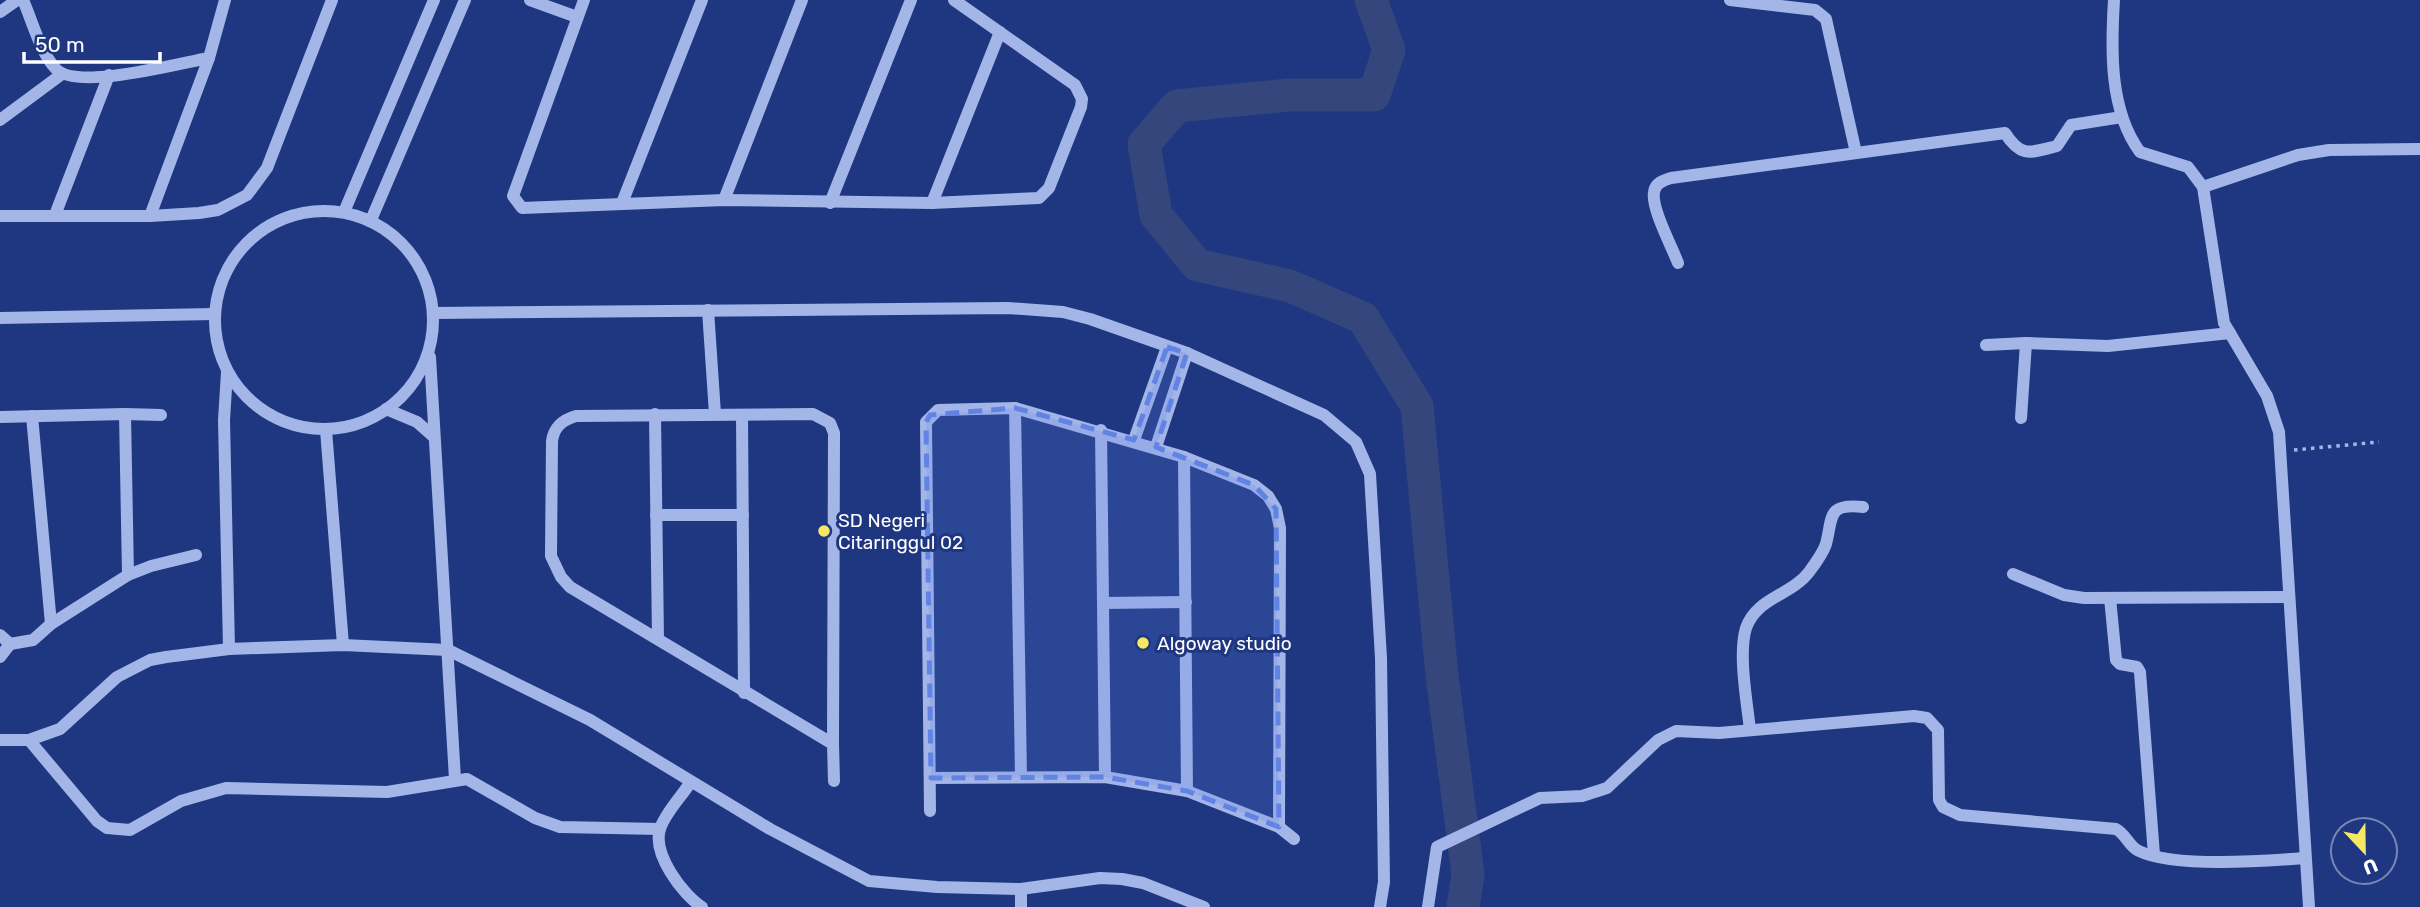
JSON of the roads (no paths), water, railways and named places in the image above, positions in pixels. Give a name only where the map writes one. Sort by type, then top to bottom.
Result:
[{"type":"street","points":[[0,12],[18,0]]},
{"type":"street","points":[[23,0],[53,65],[62,74],[78,77],[109,75],[209,58]]},
{"type":"street","points":[[150,216],[209,58],[225,0]]},
{"type":"street","points":[[0,216],[150,216],[218,211],[247,195],[268,168],[332,0]]},
{"type":"street","points":[[344,212],[434,0]]},
{"type":"street","points":[[371,220],[465,0]]},
{"type":"street","points":[[530,0],[577,17]]},
{"type":"street","points":[[584,0],[513,197],[517,205],[528,209],[622,202],[724,200],[932,203],[1033,199],[1045,194],[1081,107],[1080,92],[1075,85],[954,0]]},
{"type":"street","points":[[622,202],[702,0]]},
{"type":"street","points":[[724,200],[802,0]]},
{"type":"street","points":[[830,203],[911,0]]},
{"type":"street","points":[[1730,0],[1815,10],[1826,19],[1856,153]]},
{"type":"street","points":[[2114,0],[2113,53],[2122,117],[2140,152],[2188,167],[2203,187],[2221,310],[2230,333],[2253,368],[2274,413],[2281,451],[2309,907]]},
{"type":"street","points":[[932,203],[1000,32]]},
{"type":"street","points":[[0,120],[62,74]]},
{"type":"street","points":[[54,215],[109,75]]},
{"type":"street","points":[[1678,263],[1655,199],[1654,192],[1662,181],[2005,133],[2015,148],[2025,152],[2039,151],[2057,146],[2071,125],[2122,117]]},
{"type":"street","points":[[2203,187],[2298,155],[2329,150],[2420,149]]},
{"type":"street","points":[[429,353],[418,378],[400,399],[386,410],[353,426],[326,430],[286,423],[252,403],[227,372],[216,344],[214,314],[220,284],[235,256],[256,234],[283,219],[313,211],[344,212],[371,220],[403,243],[425,275],[435,313],[429,353],[455,779]]},
{"type":"street","points":[[435,313],[1029,309],[1090,319],[1187,354],[1324,415],[1356,442],[1370,474],[1381,657],[1384,882],[1380,907]]},
{"type":"street","points":[[708,310],[715,414]]},
{"type":"street","points":[[0,318],[214,314]]},
{"type":"street","points":[[1986,345],[2026,343],[2108,346],[2230,333]]},
{"type":"street","points":[[2021,418],[2026,343]]},
{"type":"street","points":[[1134,440],[1167,347]]},
{"type":"street","points":[[1156,447],[1187,354]]},
{"type":"street","points":[[227,372],[224,420],[229,649]]},
{"type":"street","points":[[1015,408],[1021,777]]},
{"type":"street","points":[[930,811],[926,422],[938,410],[1015,408],[1156,447],[1254,485],[1268,495],[1276,509],[1280,528],[1279,827]]},
{"type":"street","points":[[386,410],[417,422],[434,437]]},
{"type":"street","points":[[125,414],[128,575]]},
{"type":"street","points":[[655,414],[658,639]]},
{"type":"street","points":[[833,744],[570,587],[561,577],[551,556],[552,441],[559,425],[576,416],[655,414],[813,414],[830,423],[834,432],[834,781]]},
{"type":"street","points":[[0,417],[160,415]]},
{"type":"street","points":[[742,415],[744,693]]},
{"type":"street","points":[[32,416],[51,624]]},
{"type":"street","points":[[326,430],[343,645]]},
{"type":"street","points":[[1101,430],[1105,777]]},
{"type":"street","points":[[1184,457],[1187,791]]},
{"type":"street","points":[[1750,730],[1744,650],[1745,630],[1751,618],[1766,600],[1793,587],[1808,574],[1826,545],[1829,516],[1843,508],[1863,507]]},
{"type":"street","points":[[656,515],[743,515]]},
{"type":"street","points":[[0,657],[10,644],[33,640],[51,624],[128,575],[196,555]]},
{"type":"street","points":[[2013,574],[2064,595],[2110,598],[2288,597]]},
{"type":"street","points":[[2110,598],[2116,660],[2120,664],[2137,667],[2140,672],[2154,856]]},
{"type":"street","points":[[1103,603],[1185,602]]},
{"type":"street","points":[[0,635],[10,644]]},
{"type":"street","points":[[0,740],[29,740],[60,729],[73,720],[104,687],[134,667],[166,656],[229,649],[343,645],[448,650],[590,720],[691,783],[869,881],[937,887],[1021,889],[1100,878],[1122,879],[1143,883],[1204,907]]},
{"type":"street","points":[[1428,907],[1437,847],[1540,798],[1582,796],[1607,788],[1658,740],[1676,731],[1709,733],[1914,716],[1927,718],[1938,730],[1937,787],[1943,807],[1960,815],[2116,829],[2138,851],[2154,856],[2236,862],[2305,858]]},
{"type":"street","points":[[29,740],[97,821],[107,828],[119,831],[141,826],[181,801],[211,790],[387,792],[424,788],[455,779],[475,782],[535,818],[560,827],[660,829]]},
{"type":"street","points":[[931,778],[1105,777],[1187,791],[1279,827],[1294,839]]},
{"type":"street","points":[[691,783],[660,829],[665,859],[676,883],[702,907]]},
{"type":"street","points":[[1021,889],[1021,907]]},
{"type":"waterway","points":[[1371,0],[1389,50],[1374,95],[1289,95],[1177,106],[1144,144],[1156,215],[1197,265],[1290,286],[1363,318],[1417,406],[1442,676],[1468,874],[1463,907]]},
{"type":"place","name":"SD Negeri Citaringgul 02","points":[[824,531]]},
{"type":"place","name":"Algoway studio","points":[[1143,643]]}]
